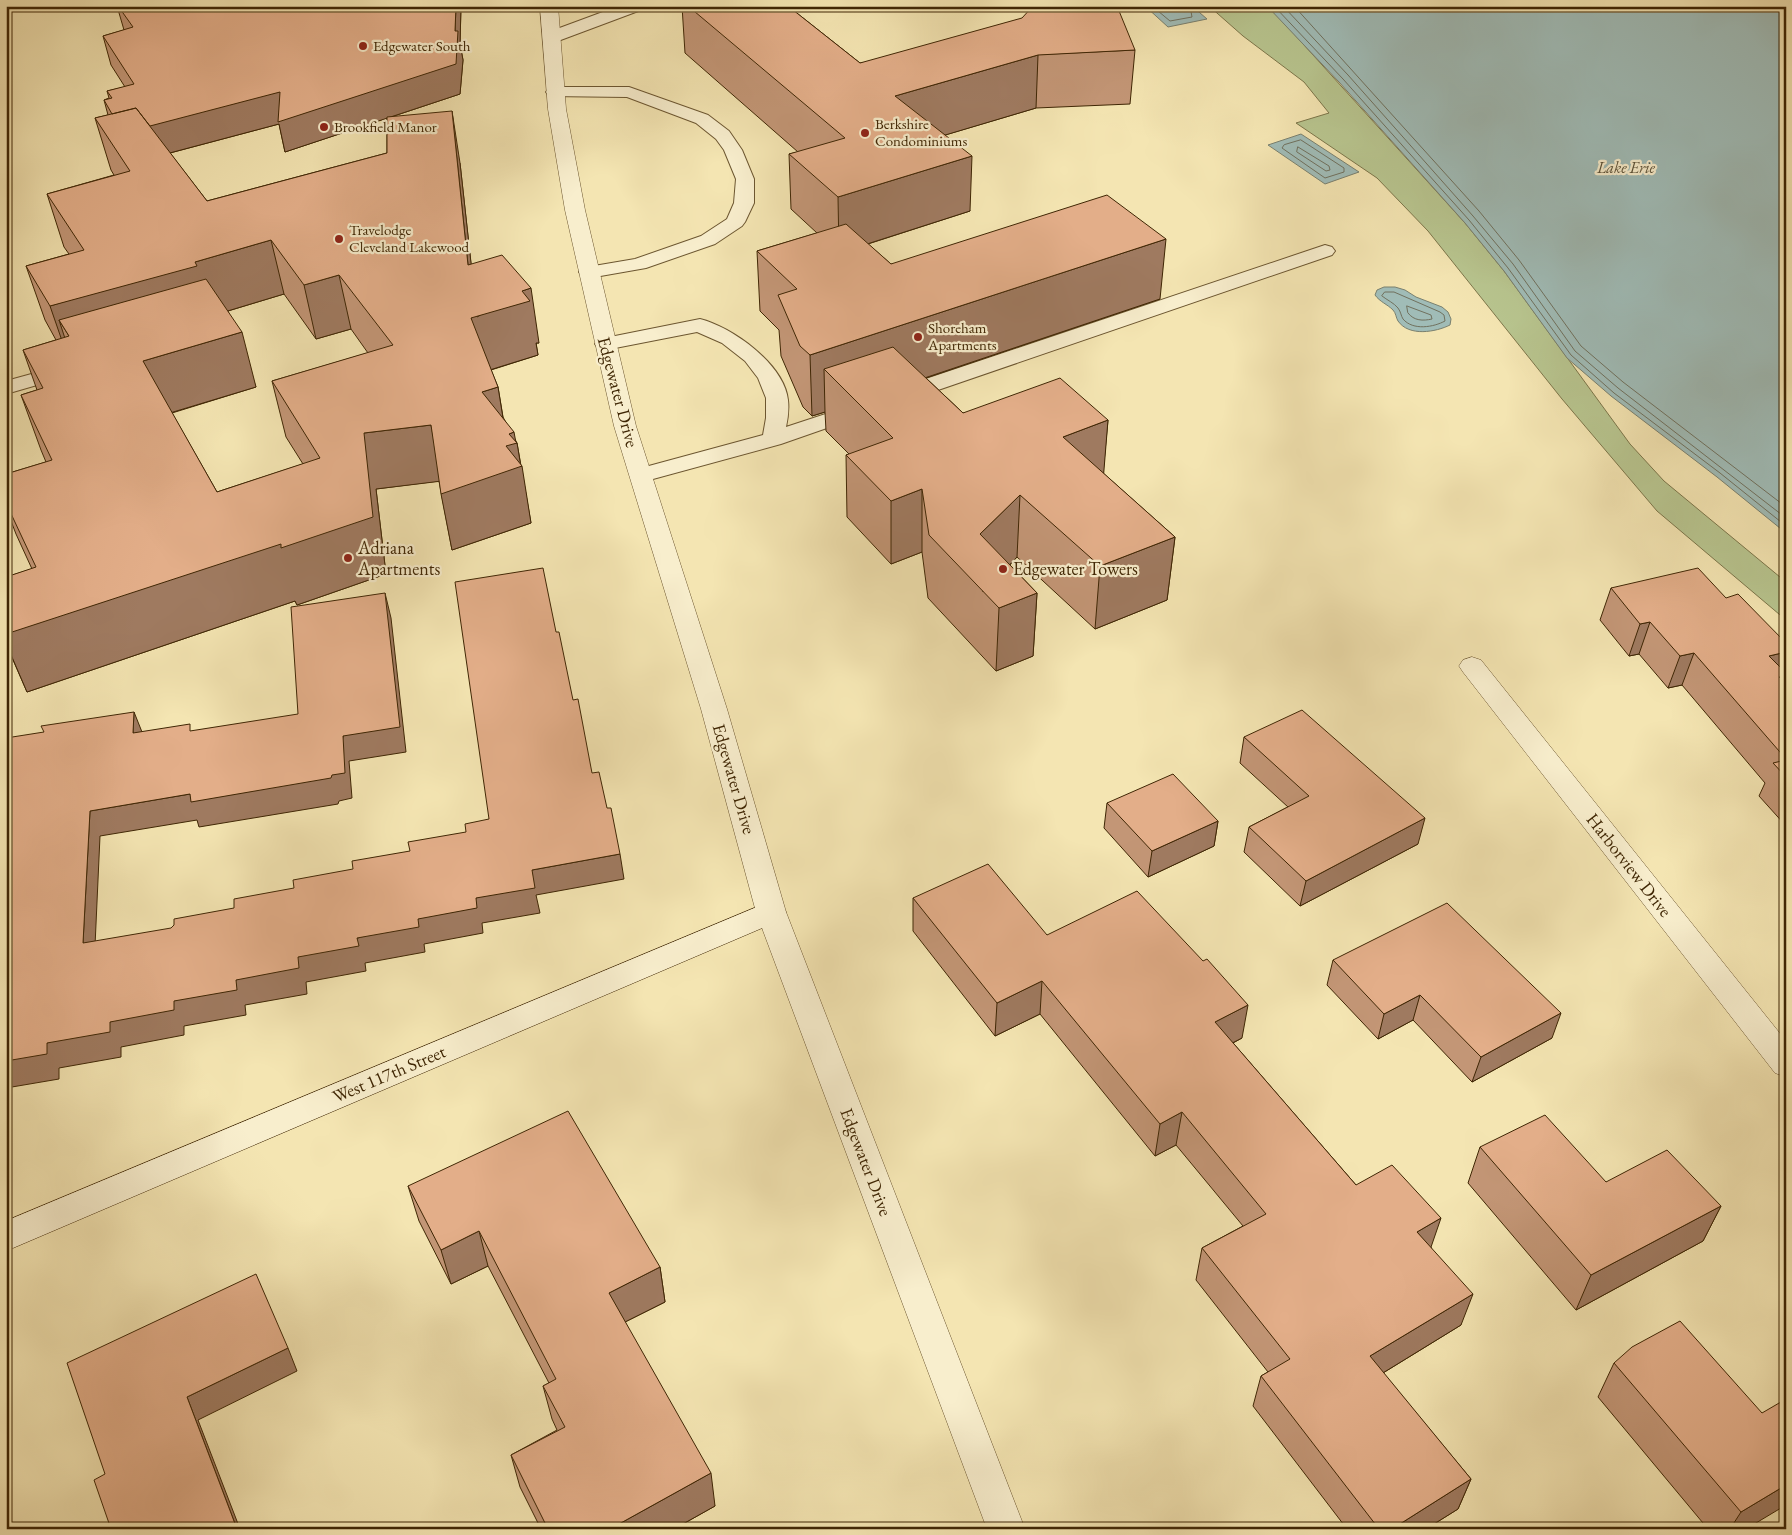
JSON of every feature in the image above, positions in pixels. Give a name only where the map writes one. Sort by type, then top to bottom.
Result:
[{"type":"street","name":"Edgewater Drive","points":[[549,6],[556,92],[575,210],[625,426],[642,475],[714,709],[772,912],[1006,1529]]},
{"type":"street","name":"Harborview Drive","points":[[1472,666],[1786,1064]]},
{"type":"street","name":"West 117th Street","points":[[6,1236],[772,912]]},
{"type":"lane","points":[[552,37],[635,6]]},
{"type":"lane","points":[[556,92],[629,92],[702,119],[723,135],[734,150],[745,179],[744,203],[735,222],[708,240],[639,264],[589,272]]},
{"type":"lane","points":[[642,475],[773,438],[1325,251]]},
{"type":"lane","points":[[606,344],[700,326],[729,339],[752,357],[768,378],[777,398],[777,418],[773,438]]},
{"type":"lane","points":[[6,388],[82,366]]},
{"type":"green space","points":[[1209,6],[1267,6],[1285,24],[1465,223],[1504,271],[1630,444],[1664,481],[1786,582],[1786,620],[1657,511],[1562,399],[1428,231],[1377,178],[1296,123],[1329,113],[1304,82],[1243,36]]},
{"type":"water","points":[[1145,6],[1192,6],[1207,19],[1168,27]]},
{"type":"water","name":"Lake Erie","points":[[1267,6],[1786,6],[1786,533],[1717,477],[1611,396],[1567,358],[1504,271],[1465,223],[1339,82]]},
{"type":"water","points":[[1301,134],[1359,172],[1325,184],[1268,145]]},
{"type":"water","points":[[1384,287],[1395,287],[1405,290],[1416,297],[1442,307],[1448,312],[1451,319],[1450,325],[1438,330],[1423,332],[1403,326],[1398,321],[1393,310],[1375,295],[1377,290]]},
{"type":"building","points":[[118,6],[456,6],[455,31],[458,31],[456,64],[278,122],[280,92],[150,126],[136,108],[112,114],[104,100],[112,98],[107,91],[134,84],[103,36],[133,27]]},
{"type":"building","points":[[688,6],[788,6],[860,63],[1022,18],[1033,6],[1117,6],[1135,50],[1038,55],[895,96],[972,156],[838,197],[789,154],[845,138]]},
{"type":"building","points":[[136,108],[207,201],[387,153],[387,117],[452,111],[468,265],[502,255],[531,288],[522,291],[530,301],[471,318],[498,387],[482,392],[514,432],[509,434],[517,443],[506,446],[522,466],[441,494],[431,425],[364,433],[373,517],[281,548],[281,544],[6,634],[6,577],[36,567],[6,503],[6,474],[52,460],[21,395],[43,388],[23,350],[69,336],[59,320],[206,279],[242,332],[143,361],[217,492],[320,458],[272,381],[393,345],[339,275],[304,285],[271,240],[195,262],[197,266],[50,306],[26,266],[84,250],[47,194],[130,171],[95,118]]},
{"type":"building","points":[[1107,195],[1166,239],[810,355],[800,346],[778,295],[797,289],[757,251],[846,224],[891,264]]},
{"type":"building","points":[[893,347],[963,413],[1060,378],[1108,420],[1063,437],[1175,537],[1100,566],[1020,495],[980,534],[1037,593],[999,608],[929,535],[922,489],[891,501],[846,455],[893,438],[824,369]]},
{"type":"building","points":[[543,568],[556,632],[559,632],[573,700],[578,699],[592,773],[599,772],[607,808],[611,808],[620,854],[532,870],[535,888],[476,898],[477,908],[418,919],[419,927],[357,938],[359,946],[298,957],[299,968],[236,980],[237,990],[174,1001],[174,1010],[110,1022],[110,1032],[47,1043],[47,1054],[6,1061],[6,738],[44,732],[41,726],[134,712],[133,733],[190,724],[190,731],[298,714],[291,607],[385,593],[400,727],[343,736],[345,773],[332,775],[331,778],[191,802],[190,794],[90,811],[83,943],[171,928],[174,925],[174,919],[234,908],[234,899],[294,888],[293,880],[353,869],[352,861],[410,851],[408,842],[466,832],[465,824],[489,819],[455,582]]},
{"type":"building","points":[[1698,568],[1726,598],[1738,594],[1786,643],[1786,652],[1769,656],[1786,673],[1786,676],[1779,677],[1786,684],[1786,759],[1694,653],[1680,656],[1650,622],[1640,624],[1611,588]]},
{"type":"building","points":[[1302,710],[1425,818],[1306,881],[1249,827],[1309,796],[1244,737]]},
{"type":"building","points":[[1786,760],[1786,777],[1773,763]]},
{"type":"building","points":[[1173,774],[1218,821],[1152,851],[1107,803]]},
{"type":"building","points":[[988,864],[1047,935],[1137,891],[1203,961],[1207,959],[1248,1005],[1215,1022],[1356,1185],[1392,1165],[1441,1218],[1417,1232],[1473,1294],[1370,1356],[1471,1479],[1392,1529],[1379,1529],[1261,1376],[1290,1359],[1202,1248],[1266,1214],[1182,1112],[1160,1124],[1042,981],[997,1003],[913,898]]},
{"type":"building","points":[[1447,903],[1561,1013],[1481,1057],[1420,995],[1384,1014],[1333,960]]},
{"type":"building","points":[[568,1111],[660,1267],[609,1293],[711,1473],[610,1529],[548,1529],[511,1455],[565,1427],[543,1386],[556,1379],[479,1231],[441,1250],[408,1186]]},
{"type":"building","points":[[1545,1115],[1606,1182],[1667,1150],[1721,1206],[1591,1275],[1480,1147]]},
{"type":"building","points":[[256,1274],[288,1348],[187,1397],[237,1529],[111,1529],[94,1480],[105,1474],[67,1363]]},
{"type":"building","points":[[1680,1321],[1762,1413],[1786,1399],[1786,1485],[1741,1512],[1614,1363],[1632,1347]]},
{"type":"place","name":"Edgewater South","points":[[363,46]]},
{"type":"place","name":"Brookfield Manor","points":[[324,127]]},
{"type":"place","name":"Berkshire Condominiums","points":[[865,133]]},
{"type":"place","name":"Travelodge Cleveland Lakewood","points":[[339,239]]},
{"type":"place","name":"Shoreham Apartments","points":[[918,337]]},
{"type":"place","name":"Adriana Apartments","points":[[348,558]]},
{"type":"place","name":"Edgewater Towers","points":[[1003,569]]}]
